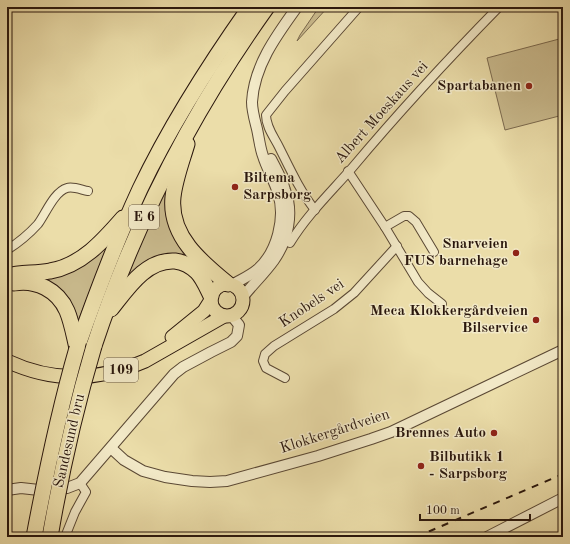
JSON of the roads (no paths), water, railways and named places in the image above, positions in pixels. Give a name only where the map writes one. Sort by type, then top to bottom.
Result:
[{"type":"highway","name":"E 6","points":[[77,348],[106,269],[149,172],[204,74],[250,7]]},
{"type":"highway","name":"E 6","points":[[103,320],[129,251],[151,201],[172,159],[232,58],[267,7]]},
{"type":"highway","name":"E 6","points":[[195,118],[175,187],[173,197],[174,214],[179,232],[189,248],[208,268],[230,284]]},
{"type":"highway","name":"E 6","points":[[7,276],[22,273],[50,271],[77,261],[96,247],[132,208]]},
{"type":"highway","name":"E 6","points":[[103,320],[140,275],[152,266],[165,262],[178,262],[191,267],[203,279],[211,298]]},
{"type":"highway","name":"E 6","points":[[7,285],[28,282],[42,285],[56,295],[67,310],[77,348]]},
{"type":"highway","name":"Sandesund bru","points":[[50,537],[68,440],[94,346],[103,320]]},
{"type":"highway","name":"Sandesund bru","points":[[34,537],[54,435],[77,348]]},
{"type":"main road","name":"109","points":[[7,352],[31,363],[62,369],[85,369],[117,364],[141,355],[172,337],[204,311],[213,292],[218,287],[224,284],[230,284]]},
{"type":"main road","points":[[230,284],[238,289],[242,298]]},
{"type":"main road","points":[[211,298],[211,304],[214,310],[217,313],[228,315]]},
{"type":"main road","name":"109","points":[[7,362],[31,371],[62,377],[83,377],[107,374],[132,367],[149,359],[202,327],[228,315],[235,314],[242,306],[242,298]]},
{"type":"street","points":[[230,284],[255,272],[268,258],[276,239],[280,224],[281,209],[278,193],[263,156],[252,103],[256,80],[263,60],[274,40],[297,7]]},
{"type":"street","points":[[315,210],[306,198],[285,160],[267,124],[266,115],[285,91],[359,7]]},
{"type":"street","name":"Albert Moeskaus vei","points":[[290,243],[315,210],[382,132],[499,7]]},
{"type":"street","points":[[242,298],[270,266],[277,255],[284,243],[289,224],[289,206],[285,190],[268,154],[259,140]]},
{"type":"street","points":[[348,171],[397,246],[418,282],[428,293],[442,304]]},
{"type":"street","points":[[7,250],[28,234],[38,224],[62,190],[69,187],[88,191]]},
{"type":"street","points":[[385,227],[404,216],[409,216],[416,222],[434,252]]},
{"type":"street","name":"Knobels vei","points":[[285,378],[266,368],[263,362],[265,354],[274,346],[334,309],[354,293],[397,246]]},
{"type":"street","points":[[7,490],[21,488],[39,490],[67,488],[80,483],[174,374],[182,367],[231,342],[237,336],[239,325],[228,315]]},
{"type":"street","name":"Klokkergårdveien","points":[[111,448],[124,460],[142,471],[192,481],[227,481],[318,456],[391,432],[563,350]]},
{"type":"street","points":[[66,537],[75,512],[86,492],[80,483]]},
{"type":"street","points":[[487,537],[563,498]]},
{"type":"railway","points":[[416,537],[563,474]]},
{"type":"place","name":"Spartabanen","points":[[529,86]]},
{"type":"place","name":"Biltema Sarpsborg","points":[[235,187]]},
{"type":"place","name":"Snarveien FUS barnehage","points":[[516,253]]},
{"type":"place","name":"Meca Klokkergårdveien Bilservice","points":[[536,320]]},
{"type":"place","name":"Brennes Auto","points":[[494,433]]},
{"type":"place","name":"Bilbutikk 1 - Sarpsborg","points":[[421,466]]}]
